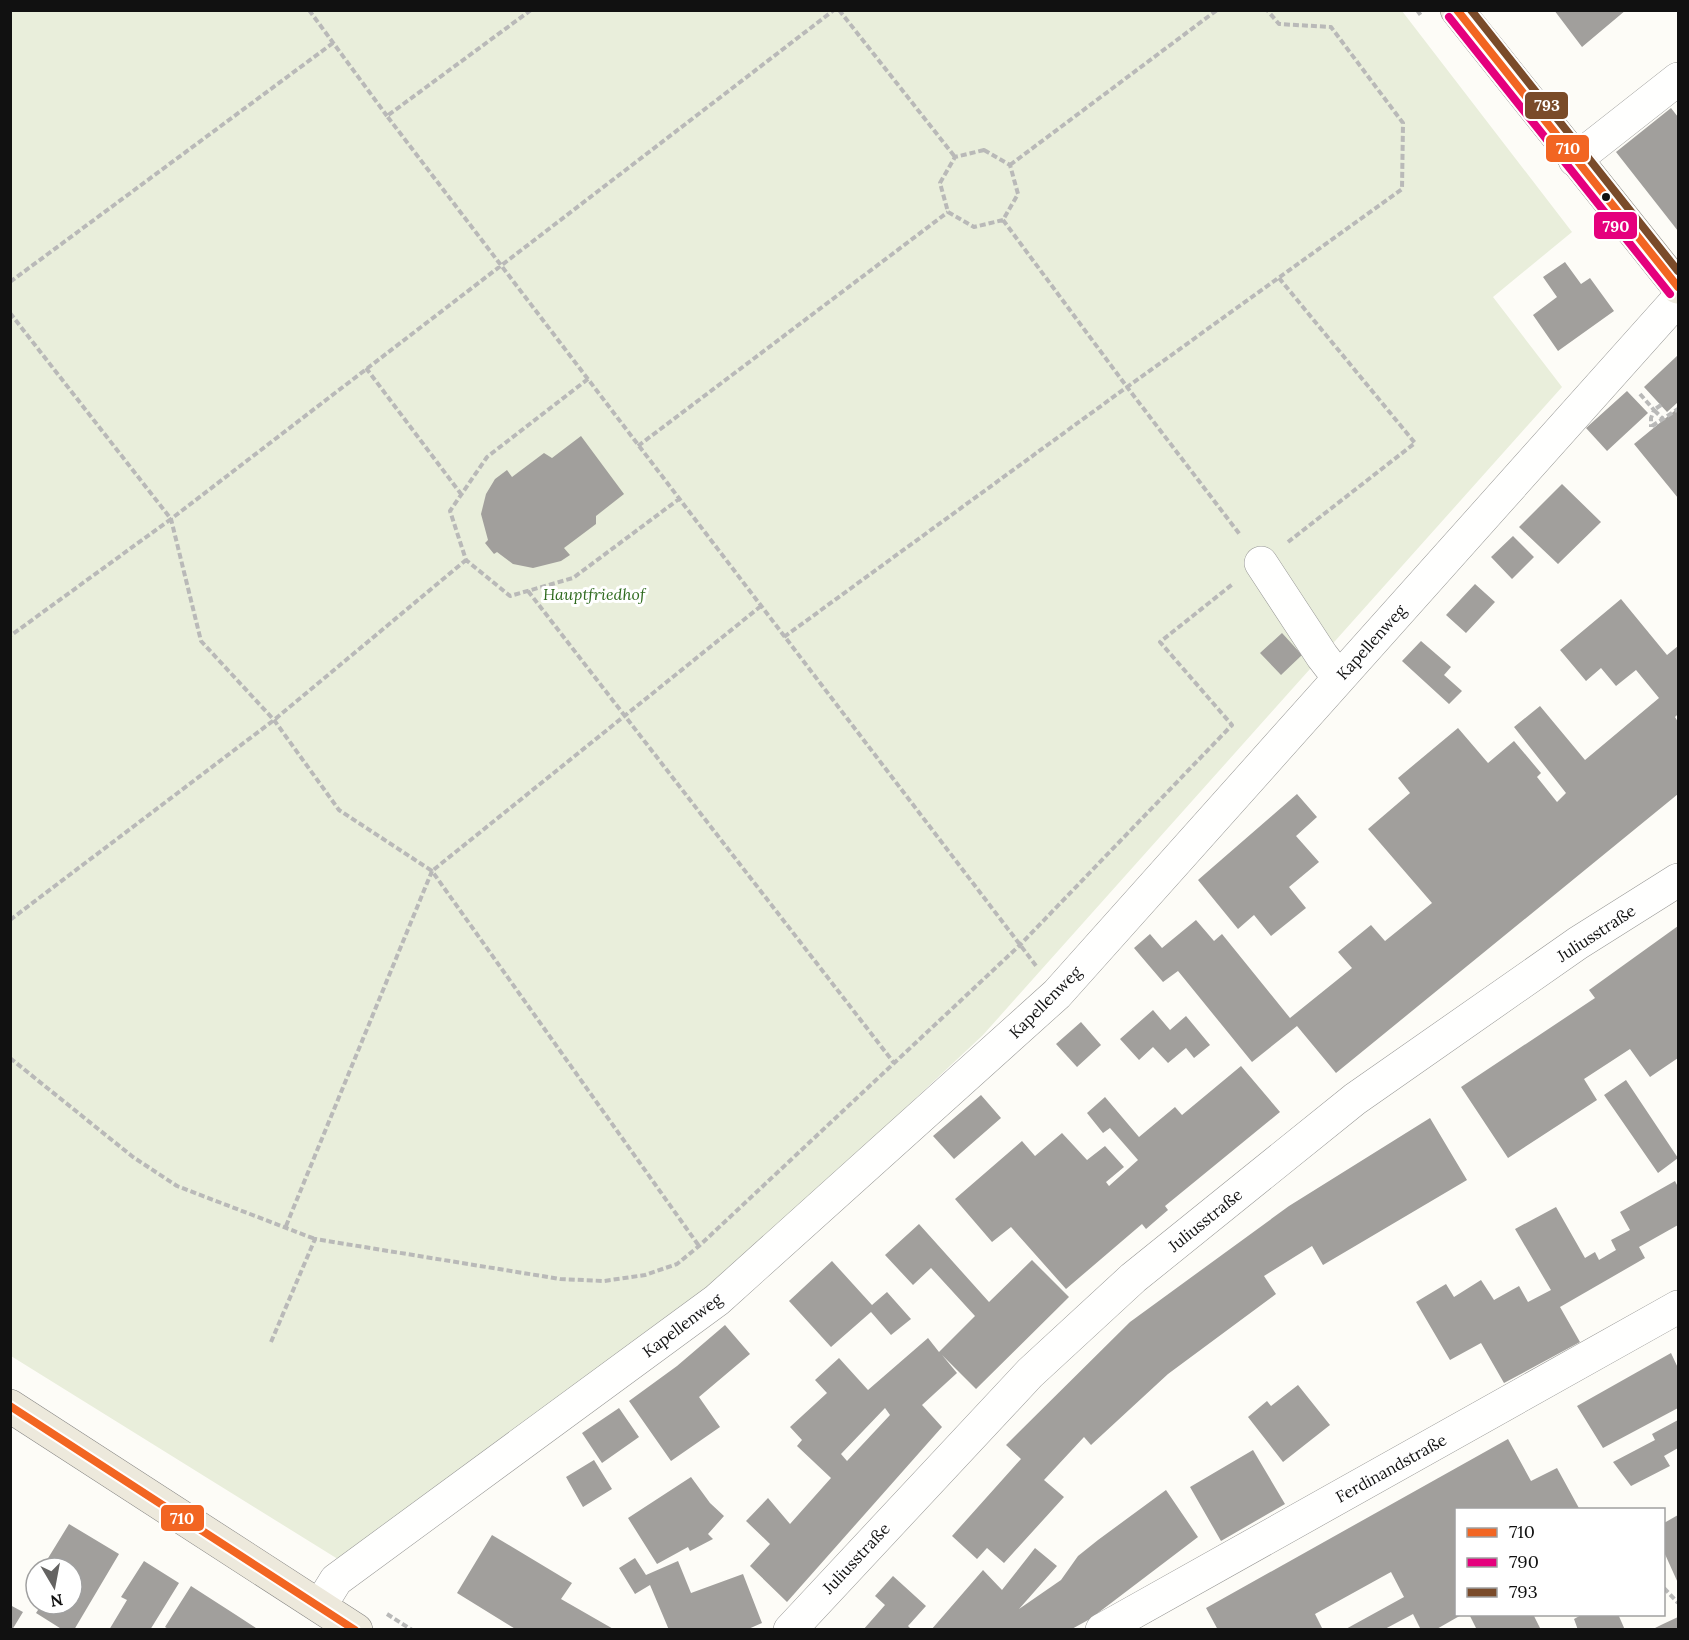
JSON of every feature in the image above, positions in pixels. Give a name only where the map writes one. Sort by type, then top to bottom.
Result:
[{"type":"main road","points":[[1457,10],[1678,287]]},
{"type":"main road","points":[[10,1406],[356,1629]]},
{"type":"street","points":[[1575,160],[1678,80]]},
{"type":"street","name":"Kapellenweg","points":[[320,1606],[336,1580],[717,1300],[1057,994],[1678,299]]},
{"type":"street","points":[[1261,562],[1322,656],[1340,678]]},
{"type":"street","name":"Juliusstraße","points":[[790,1629],[1030,1373],[1133,1278],[1355,1099],[1578,943],[1678,880]]},
{"type":"street","name":"Ferdinandstraße","points":[[1102,1629],[1678,1307]]},
{"type":"path","points":[[309,10],[500,265],[1057,994]]},
{"type":"path","points":[[387,116],[531,10]]},
{"type":"path","points":[[10,636],[171,519],[834,10]]},
{"type":"path","points":[[839,10],[955,157]]},
{"type":"path","points":[[1011,165],[1217,10]]},
{"type":"path","points":[[784,637],[1402,189],[1403,123],[1332,27],[1279,24],[1267,10]]},
{"type":"path","points":[[10,282],[333,44]]},
{"type":"path","points":[[984,150],[1011,165],[1018,194],[1003,219],[974,227],[948,212],[940,183],[955,157],[984,150]]},
{"type":"path","points":[[638,446],[948,212]]},
{"type":"path","points":[[1003,219],[1127,387],[1261,562]]},
{"type":"path","points":[[10,1058],[133,1157],[177,1186],[315,1239],[560,1279],[604,1281],[645,1275],[676,1264],[699,1246],[1020,945],[1232,725],[1160,642],[1415,443],[1279,278]]},
{"type":"path","points":[[10,313],[171,519],[201,641],[274,720],[339,810],[432,871],[699,1246]]},
{"type":"path","points":[[366,368],[461,494]]},
{"type":"path","points":[[588,379],[487,457],[461,494],[450,511],[466,560],[510,596],[528,591],[573,578],[679,499]]},
{"type":"path","points":[[1639,393],[1663,418]]},
{"type":"path","points":[[1661,405],[1654,410],[1651,427],[1678,409]]},
{"type":"path","points":[[10,920],[274,720],[466,560]]},
{"type":"path","points":[[528,591],[894,1063]]},
{"type":"path","points":[[286,1226],[432,871],[761,606]]},
{"type":"path","points":[[271,1342],[315,1239]]},
{"type":"path","points":[[1665,1589],[1678,1603]]},
{"type":"green space","name":"Hauptfriedhof","points":[[10,11],[1402,11],[1572,232],[1493,297],[1562,387],[983,1035],[712,1289],[341,1561],[11,1356]]},
{"type":"building","points":[[1554,10],[1626,10],[1582,47]]},
{"type":"building","points":[[1671,108],[1678,117],[1678,231],[1616,152]]},
{"type":"building","points":[[1565,262],[1581,284],[1590,278],[1614,311],[1558,351],[1533,315],[1557,297],[1543,277]]},
{"type":"building","points":[[1678,355],[1678,405],[1677,403],[1667,412],[1644,387]]},
{"type":"building","points":[[1627,391],[1648,413],[1607,451],[1586,428]]},
{"type":"building","points":[[1678,408],[1678,498],[1634,444]]},
{"type":"building","points":[[581,436],[624,494],[596,516],[596,524],[564,548],[570,555],[561,561],[533,568],[513,564],[497,552],[494,554],[485,543],[488,540],[481,514],[486,494],[495,479],[507,470],[512,477],[544,453],[552,458]]},
{"type":"building","points":[[1562,484],[1601,522],[1558,564],[1519,527]]},
{"type":"building","points":[[1513,536],[1534,557],[1512,579],[1491,557]]},
{"type":"building","points":[[1475,584],[1495,602],[1466,633],[1446,615]]},
{"type":"building","points":[[1621,599],[1667,655],[1678,646],[1678,714],[1675,717],[1678,722],[1678,794],[1336,1073],[1297,1026],[1252,1062],[1178,971],[1163,982],[1134,948],[1150,934],[1162,948],[1196,920],[1214,941],[1222,934],[1290,1018],[1352,968],[1338,952],[1371,925],[1385,941],[1432,903],[1368,829],[1410,793],[1398,778],[1458,728],[1488,763],[1514,741],[1541,773],[1537,777],[1557,802],[1566,793],[1514,727],[1540,706],[1585,760],[1659,698],[1636,670],[1616,686],[1601,668],[1586,681],[1560,650]]},
{"type":"building","points":[[1282,633],[1302,655],[1281,675],[1260,653]]},
{"type":"building","points":[[1421,641],[1451,667],[1444,675],[1462,691],[1449,704],[1402,661]]},
{"type":"building","points":[[1297,794],[1317,817],[1296,836],[1319,862],[1289,887],[1306,908],[1271,936],[1254,915],[1238,929],[1198,880]]},
{"type":"building","points":[[1678,926],[1678,1058],[1650,1077],[1630,1049],[1584,1079],[1597,1100],[1508,1158],[1461,1087],[1595,998],[1589,990]]},
{"type":"building","points":[[1153,1010],[1170,1030],[1186,1016],[1210,1045],[1194,1058],[1186,1048],[1168,1063],[1153,1047],[1139,1060],[1120,1039]]},
{"type":"building","points":[[1081,1022],[1101,1045],[1077,1067],[1056,1044]]},
{"type":"building","points":[[1241,1066],[1280,1112],[1165,1206],[1168,1210],[1146,1229],[1142,1224],[1066,1289],[1011,1227],[992,1242],[955,1199],[1022,1141],[1035,1156],[1062,1133],[1087,1160],[1105,1146],[1124,1167],[1106,1182],[1109,1186],[1138,1160],[1110,1128],[1103,1133],[1087,1113],[1105,1097],[1139,1137],[1175,1107],[1182,1115]]},
{"type":"building","points":[[1626,1080],[1678,1158],[1658,1173],[1604,1095]]},
{"type":"building","points":[[981,1095],[1001,1118],[954,1159],[933,1136]]},
{"type":"building","points":[[1430,1118],[1467,1180],[1323,1265],[1312,1246],[1264,1276],[1276,1294],[1168,1374],[1091,1445],[1084,1437],[1044,1480],[1064,1497],[1004,1563],[987,1548],[977,1559],[952,1536],[1021,1459],[1006,1445],[1130,1322],[1289,1206]]},
{"type":"building","points":[[1675,1181],[1678,1187],[1678,1225],[1639,1247],[1645,1258],[1560,1307],[1580,1342],[1504,1383],[1481,1343],[1450,1360],[1416,1302],[1446,1284],[1454,1297],[1481,1280],[1494,1300],[1519,1286],[1528,1302],[1551,1290],[1515,1229],[1556,1207],[1585,1258],[1595,1252],[1599,1260],[1616,1250],[1611,1240],[1630,1230],[1620,1212]]},
{"type":"building","points":[[919,1224],[989,1302],[1032,1260],[1069,1297],[976,1389],[942,1355],[957,1373],[922,1405],[942,1427],[787,1602],[750,1566],[770,1544],[746,1521],[768,1498],[790,1524],[831,1478],[797,1446],[802,1440],[790,1427],[827,1393],[815,1380],[839,1358],[868,1390],[928,1338],[939,1352],[975,1316],[931,1268],[913,1285],[885,1255]],"holes":[[[885,1408],[890,1415],[847,1461],[841,1454]]]},
{"type":"building","points":[[832,1261],[872,1305],[887,1292],[911,1319],[891,1335],[871,1312],[831,1347],[789,1301]]},
{"type":"building","points":[[725,1325],[750,1354],[699,1397],[720,1427],[671,1461],[629,1401],[677,1366]]},
{"type":"building","points":[[1671,1353],[1678,1368],[1678,1408],[1603,1448],[1577,1406]]},
{"type":"building","points":[[1298,1385],[1330,1425],[1283,1462],[1248,1417],[1267,1401],[1271,1406]]},
{"type":"building","points":[[619,1408],[639,1437],[602,1463],[582,1433]]},
{"type":"building","points":[[1678,1420],[1678,1448],[1664,1456],[1670,1466],[1631,1486],[1613,1462],[1655,1440],[1652,1434]]},
{"type":"building","points":[[1508,1439],[1531,1481],[1557,1468],[1579,1508],[1455,1508],[1455,1616],[1460,1616],[1435,1630],[1421,1630],[1413,1614],[1383,1630],[1344,1630],[1404,1597],[1391,1572],[1315,1614],[1323,1630],[1218,1630],[1206,1608]]},
{"type":"building","points":[[1253,1450],[1285,1504],[1221,1541],[1190,1487]]},
{"type":"building","points":[[594,1460],[612,1489],[583,1507],[566,1477]]},
{"type":"building","points":[[691,1477],[710,1503],[724,1516],[708,1534],[713,1539],[690,1551],[688,1547],[657,1564],[628,1518]]},
{"type":"building","points":[[1166,1490],[1198,1537],[1090,1619],[1070,1630],[931,1630],[983,1570],[1002,1590],[1035,1548],[1057,1566],[1019,1609],[1061,1580],[1078,1556]]},
{"type":"building","points":[[1678,1515],[1678,1583],[1665,1554],[1665,1522]]},
{"type":"building","points":[[69,1524],[119,1554],[84,1613],[84,1556],[49,1556]]},
{"type":"building","points":[[492,1535],[572,1583],[561,1599],[615,1630],[517,1630],[457,1593]]},
{"type":"building","points":[[635,1558],[646,1575],[678,1561],[691,1593],[743,1574],[762,1623],[746,1630],[669,1630],[650,1585],[635,1594],[619,1568]]},
{"type":"building","points":[[144,1561],[179,1583],[150,1630],[109,1630],[127,1600],[121,1597]]},
{"type":"building","points":[[893,1576],[926,1606],[908,1626],[912,1630],[863,1630],[885,1605],[875,1596]]},
{"type":"building","points":[[191,1586],[259,1630],[170,1630],[165,1627]]},
{"type":"building","points":[[10,1605],[23,1612],[12,1630],[10,1630]]},
{"type":"building","points":[[41,1616],[82,1616],[74,1630],[63,1630]]},
{"type":"building","points":[[1470,1616],[1534,1616],[1540,1628],[1477,1630]]},
{"type":"building","points":[[1579,1616],[1619,1616],[1625,1630],[1578,1630],[1574,1619]]},
{"type":"building","points":[[1678,1617],[1678,1630],[1651,1630],[1661,1625]]},
{"type":"transit line","name":"710","points":[[1457,10],[1678,287]]},
{"type":"transit line","name":"793","points":[[1471,10],[1678,271]]},
{"type":"transit line","name":"790","points":[[1449,17],[1670,294]]},
{"type":"transit line","name":"710","points":[[10,1406],[355,1630]]}]
